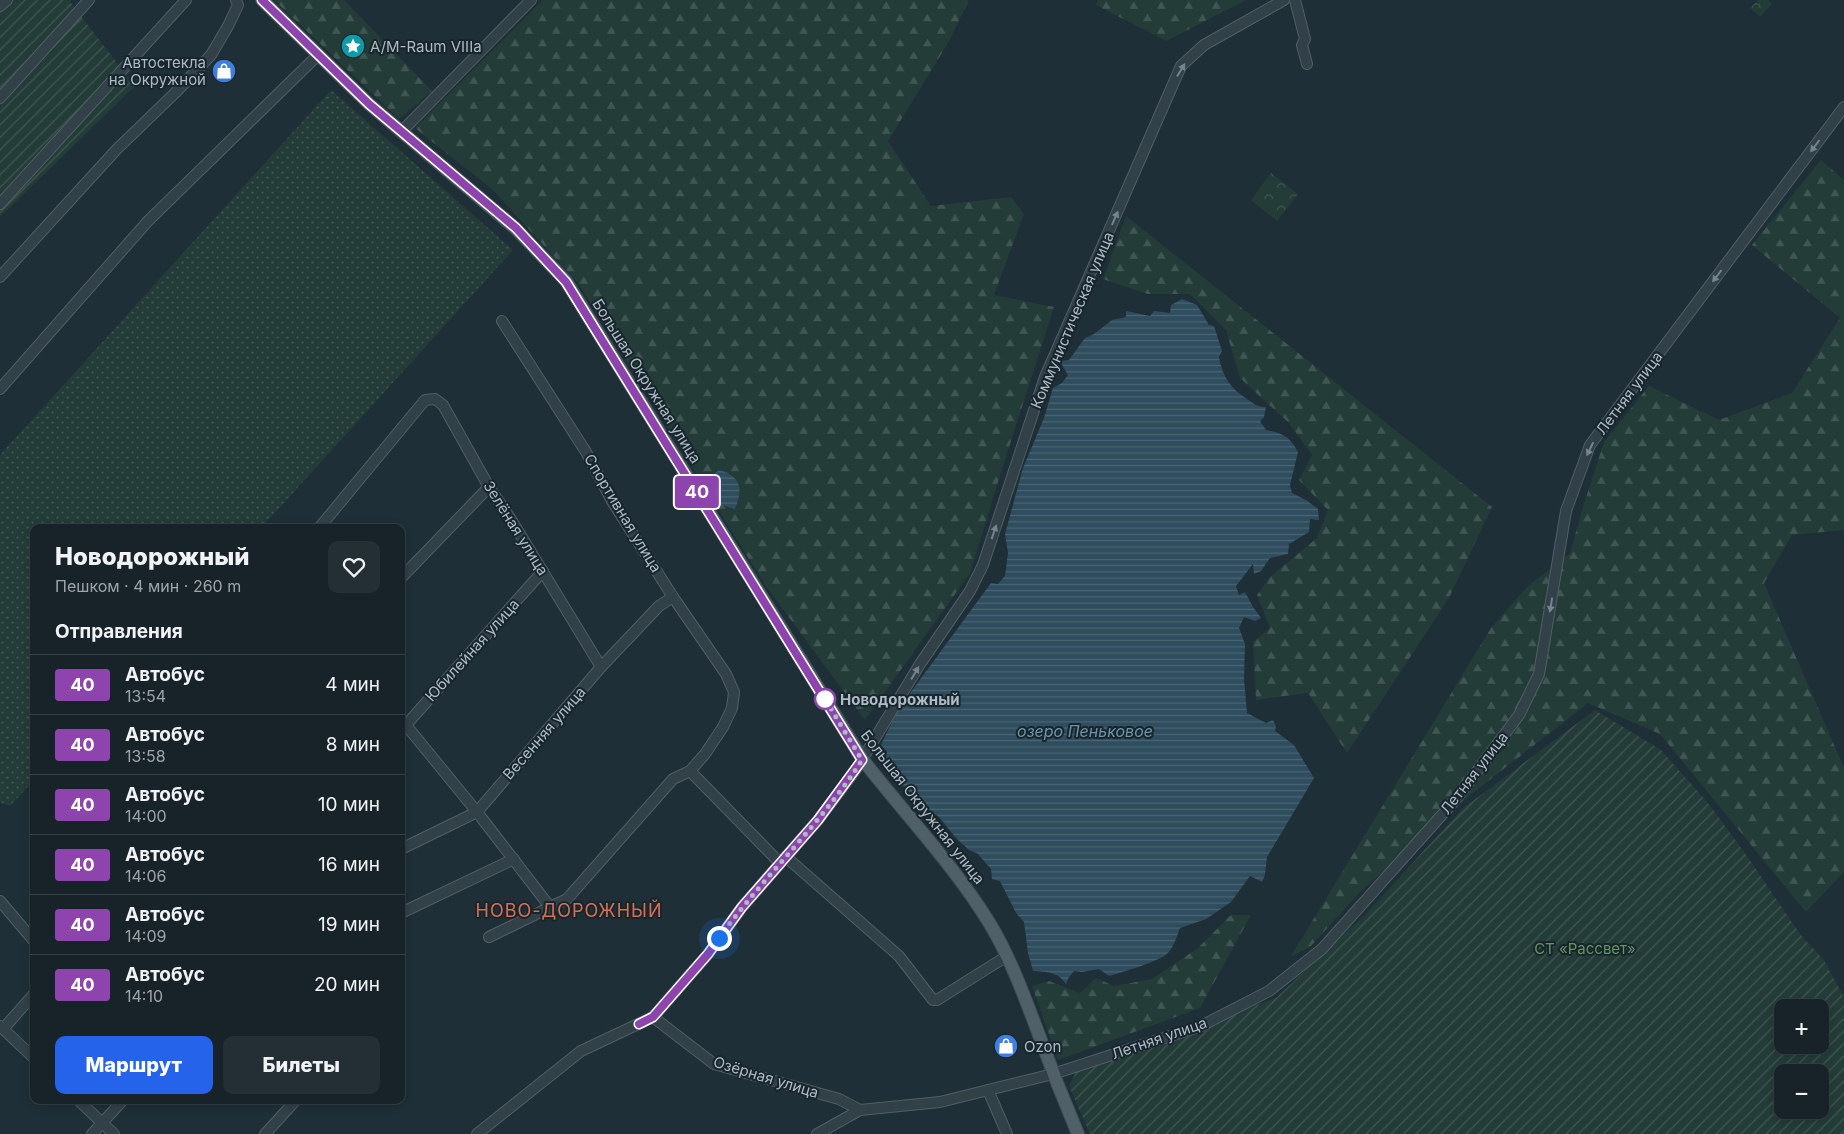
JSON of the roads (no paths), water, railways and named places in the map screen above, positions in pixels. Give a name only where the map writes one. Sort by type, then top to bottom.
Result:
[{"type":"main road","name":"Большая Окружная улица","points":[[262,0],[318,56],[401,132],[516,228],[566,282],[862,760],[972,896],[991,926],[1007,956],[1026,1001],[1078,1134]]},
{"type":"street","points":[[0,6],[7,0]]},
{"type":"street","points":[[0,98],[89,0]]},
{"type":"street","points":[[0,204],[186,0]]},
{"type":"street","points":[[0,277],[117,149],[211,55],[238,5],[236,0]]},
{"type":"street","points":[[401,132],[531,0]]},
{"type":"street","name":"Коммунистическая улица","points":[[653,1017],[708,954],[742,907],[818,820],[862,760],[920,664],[970,592],[983,565],[1045,377],[1181,66],[1204,45],[1284,0]]},
{"type":"street","points":[[1295,0],[1305,39],[1302,45],[1307,64]]},
{"type":"street","points":[[0,389],[148,221],[318,56]]},
{"type":"street","name":"Летняя улица","points":[[818,1134],[860,1110],[940,1102],[1053,1074],[1201,1026],[1269,991],[1322,949],[1457,798],[1519,715],[1539,674],[1566,511],[1590,445],[1844,107]]},
{"type":"street","name":"Спортивная улица","points":[[502,321],[586,452],[612,501],[673,597],[726,674],[734,692],[732,708],[723,727],[705,754],[690,771]]},
{"type":"street","name":"Зелёная улица","points":[[322,524],[425,400],[435,400],[443,405],[490,487],[601,667]]},
{"type":"street","points":[[405,574],[490,487]]},
{"type":"street","name":"Юбилейная улица","points":[[405,722],[543,571]]},
{"type":"street","name":"Весенняя улица","points":[[405,847],[477,812],[601,667],[659,606],[673,597]]},
{"type":"street","points":[[405,726],[477,812],[550,907]]},
{"type":"street","points":[[489,937],[567,899],[673,779],[690,771],[783,860],[899,956],[933,1000],[937,1000],[1007,956]]},
{"type":"street","points":[[405,911],[514,859]]},
{"type":"street","points":[[0,901],[30,936]]},
{"type":"street","points":[[30,998],[2,1027],[30,1054]]},
{"type":"street","points":[[477,1134],[581,1051],[653,1017]]},
{"type":"street","name":"Озёрная улица","points":[[653,1017],[714,1064],[839,1099],[860,1110]]},
{"type":"street","points":[[988,1090],[1007,1134]]},
{"type":"street","points":[[82,1104],[114,1134]]},
{"type":"street","points":[[92,1134],[119,1104]]},
{"type":"street","points":[[265,1134],[292,1104]]},
{"type":"water","name":"озеро Пеньковое","points":[[1182,299],[1197,305],[1209,325],[1214,326],[1222,351],[1219,357],[1220,364],[1232,386],[1254,404],[1266,407],[1264,417],[1260,421],[1266,430],[1285,436],[1295,447],[1298,452],[1290,485],[1292,493],[1318,509],[1319,520],[1310,519],[1309,532],[1289,544],[1288,554],[1270,558],[1261,571],[1254,574],[1253,564],[1236,586],[1239,595],[1245,592],[1261,618],[1255,621],[1244,617],[1239,628],[1245,644],[1244,678],[1247,713],[1266,723],[1273,720],[1276,726],[1275,731],[1294,745],[1314,778],[1267,857],[1265,875],[1262,882],[1250,876],[1231,902],[1206,919],[1180,928],[1168,953],[1157,960],[1109,976],[1099,969],[1082,972],[1074,971],[1066,984],[1056,975],[1048,972],[1033,971],[1028,953],[1024,922],[1016,913],[1000,881],[992,879],[991,869],[978,854],[969,850],[956,838],[939,817],[924,807],[883,766],[887,752],[881,745],[897,711],[991,583],[998,584],[1005,576],[1008,553],[1005,534],[1023,468],[1044,418],[1053,388],[1062,383],[1068,375],[1060,361],[1069,360],[1085,338],[1094,334],[1112,320],[1126,317],[1126,311],[1150,316],[1154,311],[1170,313],[1171,305]]},
{"type":"water","points":[[719,470],[732,476],[739,485],[738,502],[735,509],[725,506],[713,494],[708,493],[709,478]]},
{"type":"place","name":"A/M-Raum VIIIa","points":[[353,46]]},
{"type":"place","name":"Автостекла на Окружной","points":[[224,71]]},
{"type":"place","name":"Новодорожный","points":[[825,699]]},
{"type":"place","name":"Ozon","points":[[1006,1046]]},
{"type":"district","name":"НОВО-ДОРОЖНЫЙ","points":[[569,910]]},
{"type":"park label","name":"СТ «Рассвет»","points":[[1585,948]]}]
